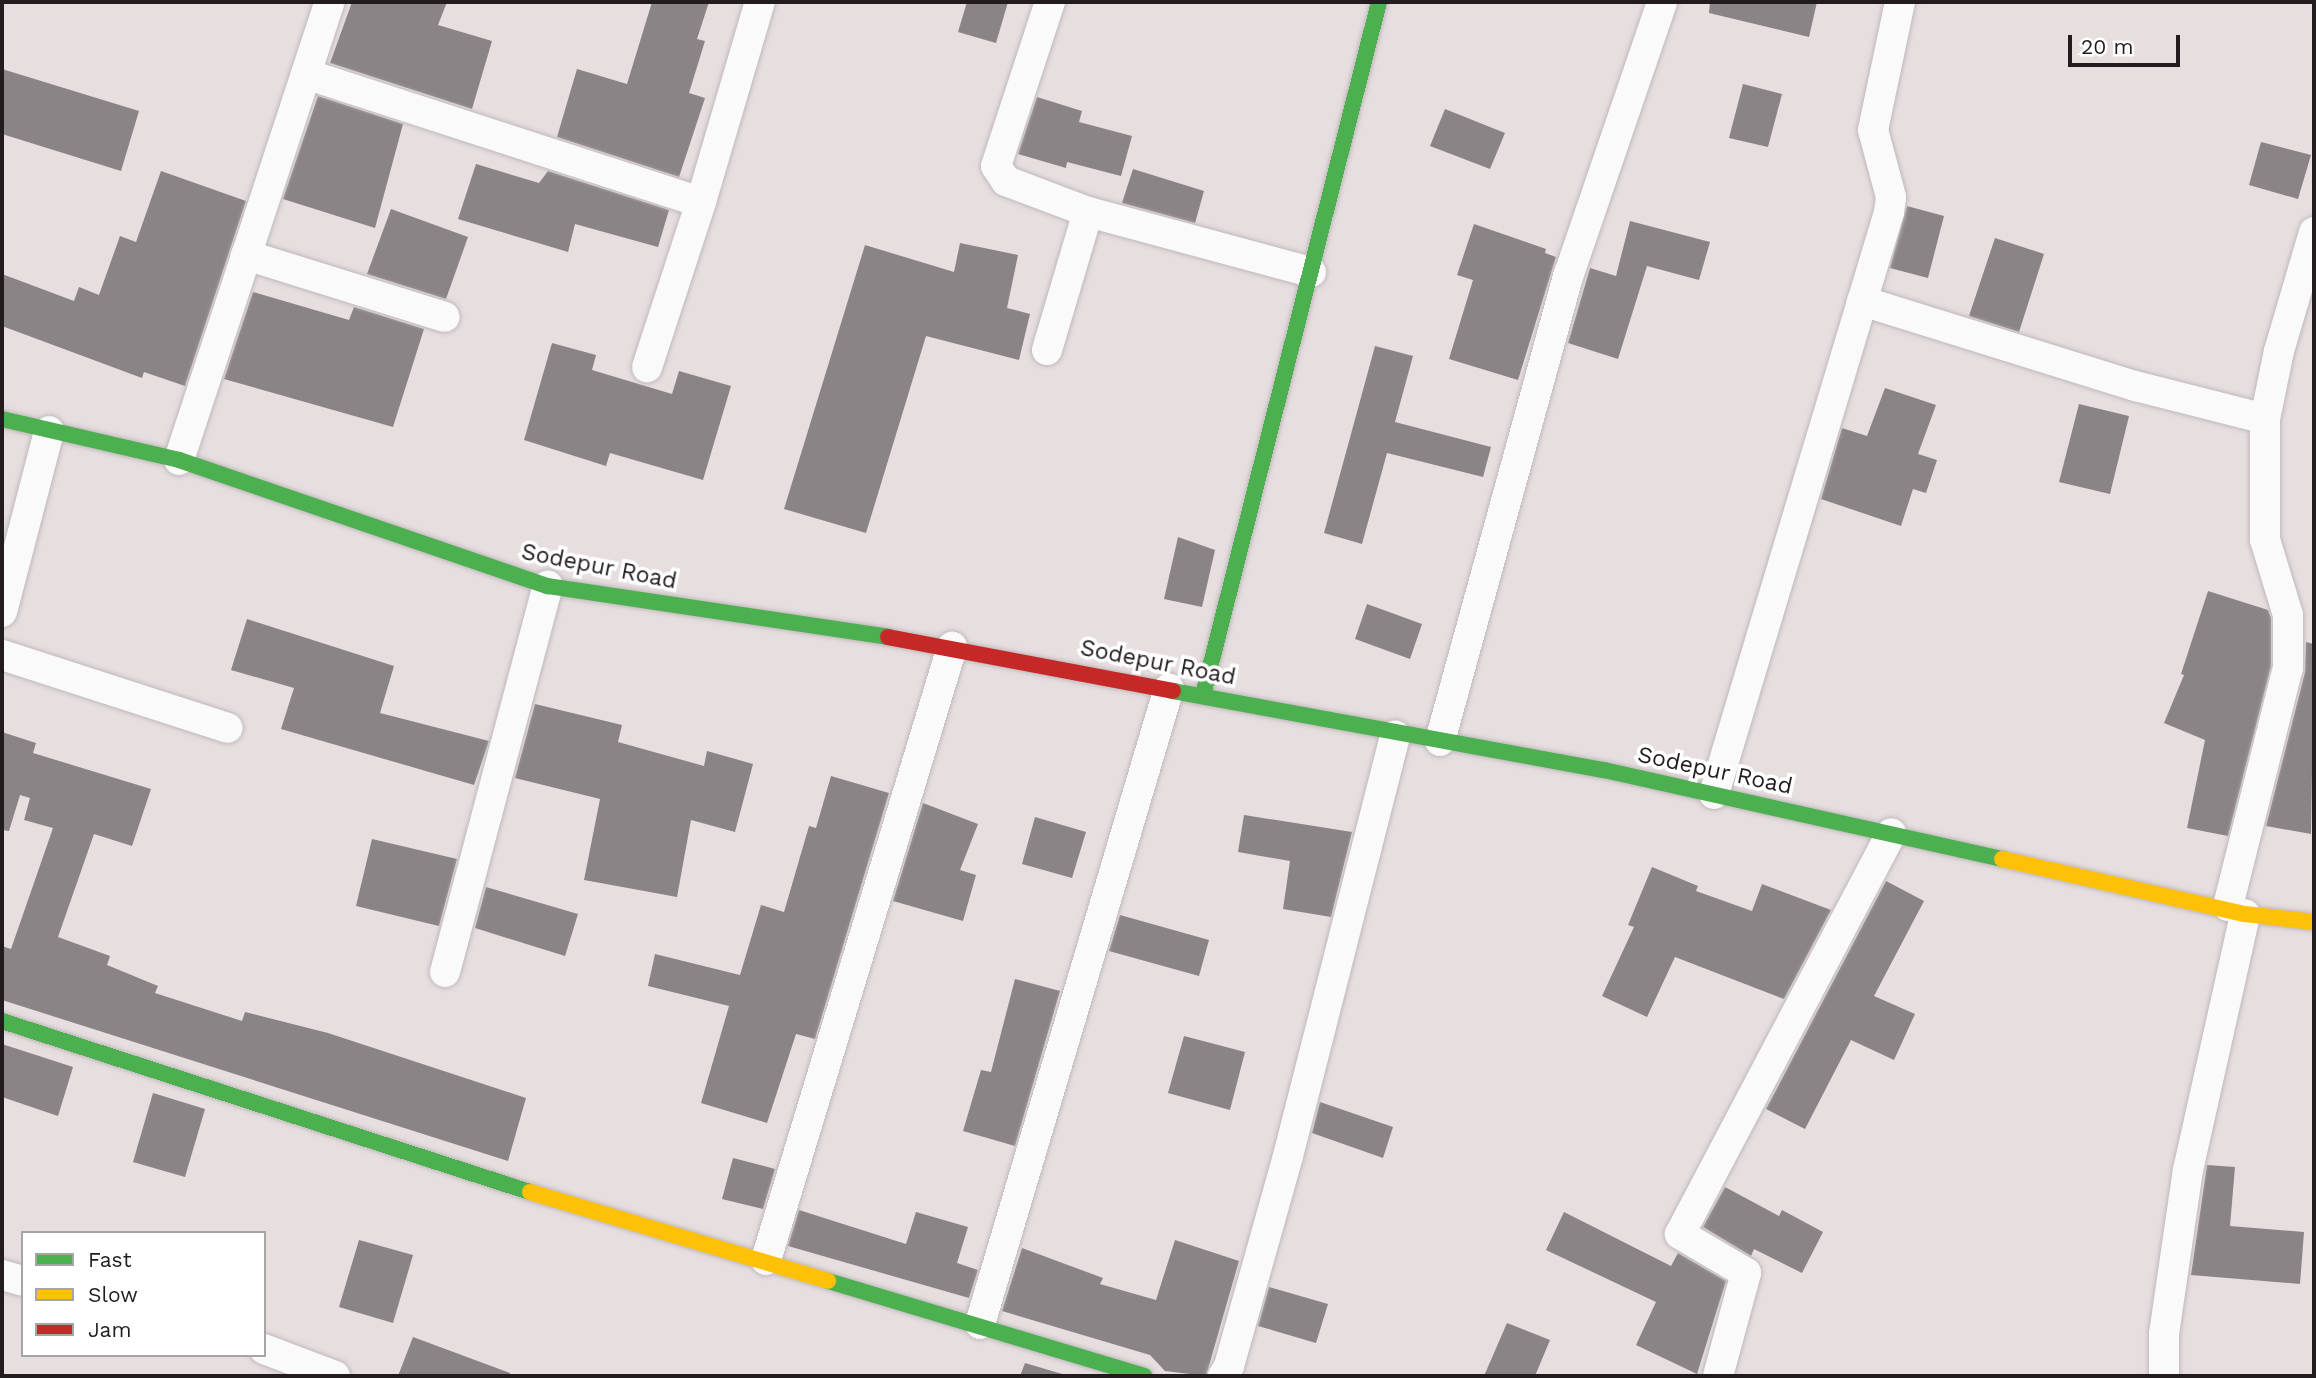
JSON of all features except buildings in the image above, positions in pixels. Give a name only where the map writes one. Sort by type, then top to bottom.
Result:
[{"type":"main road","points":[[1203,695],[1379,2]]},
{"type":"main road","name":"Sodepur Road","points":[[2,419],[179,460],[548,586],[953,647],[1169,688],[1395,735],[1440,741],[1714,794],[2236,910],[2314,922]]},
{"type":"main road","points":[[2,1021],[512,1185],[980,1324],[1144,1376]]},
{"type":"street","points":[[179,460],[330,2]]},
{"type":"street","points":[[647,367],[701,202],[760,2]]},
{"type":"street","points":[[1050,2],[996,166],[1006,181],[1088,212],[1311,272]]},
{"type":"street","points":[[1440,741],[1569,274],[1662,2]]},
{"type":"street","points":[[1714,794],[1891,197],[1872,130],[1900,2]]},
{"type":"street","points":[[306,74],[701,202]]},
{"type":"street","points":[[1047,350],[1088,212]]},
{"type":"street","points":[[2164,1376],[2164,1334],[2188,1170],[2236,910],[2288,668],[2291,637],[2265,540],[2265,419],[2278,351],[2314,232]]},
{"type":"street","points":[[246,255],[445,317]]},
{"type":"street","points":[[1862,301],[2135,386],[2265,419]]},
{"type":"street","points":[[2,612],[49,431]]},
{"type":"street","points":[[445,972],[548,586]]},
{"type":"street","points":[[766,1260],[953,647]]},
{"type":"street","points":[[2,655],[228,728]]},
{"type":"street","points":[[980,1324],[1169,688]]},
{"type":"street","points":[[1223,1376],[1229,1366],[1284,1170],[1395,735]]},
{"type":"street","points":[[1718,1376],[1746,1273],[1680,1234],[1891,832]]},
{"type":"street","points":[[2,1275],[21,1280]]},
{"type":"street","points":[[266,1350],[335,1376]]},
{"type":"traffic: fast","points":[[1203,695],[1379,2]]},
{"type":"traffic: fast","points":[[2,419],[179,460],[548,586],[888,637]]},
{"type":"traffic: fast","points":[[1173,691],[1604,770],[2002,859]]},
{"type":"traffic: fast","points":[[2,1021],[530,1192]]},
{"type":"traffic: fast","points":[[828,1281],[1144,1376]]},
{"type":"traffic: slow","points":[[2002,859],[2245,914],[2314,922]]},
{"type":"traffic: slow","points":[[530,1192],[828,1281]]},
{"type":"traffic: jam","points":[[888,637],[1173,691]]}]
